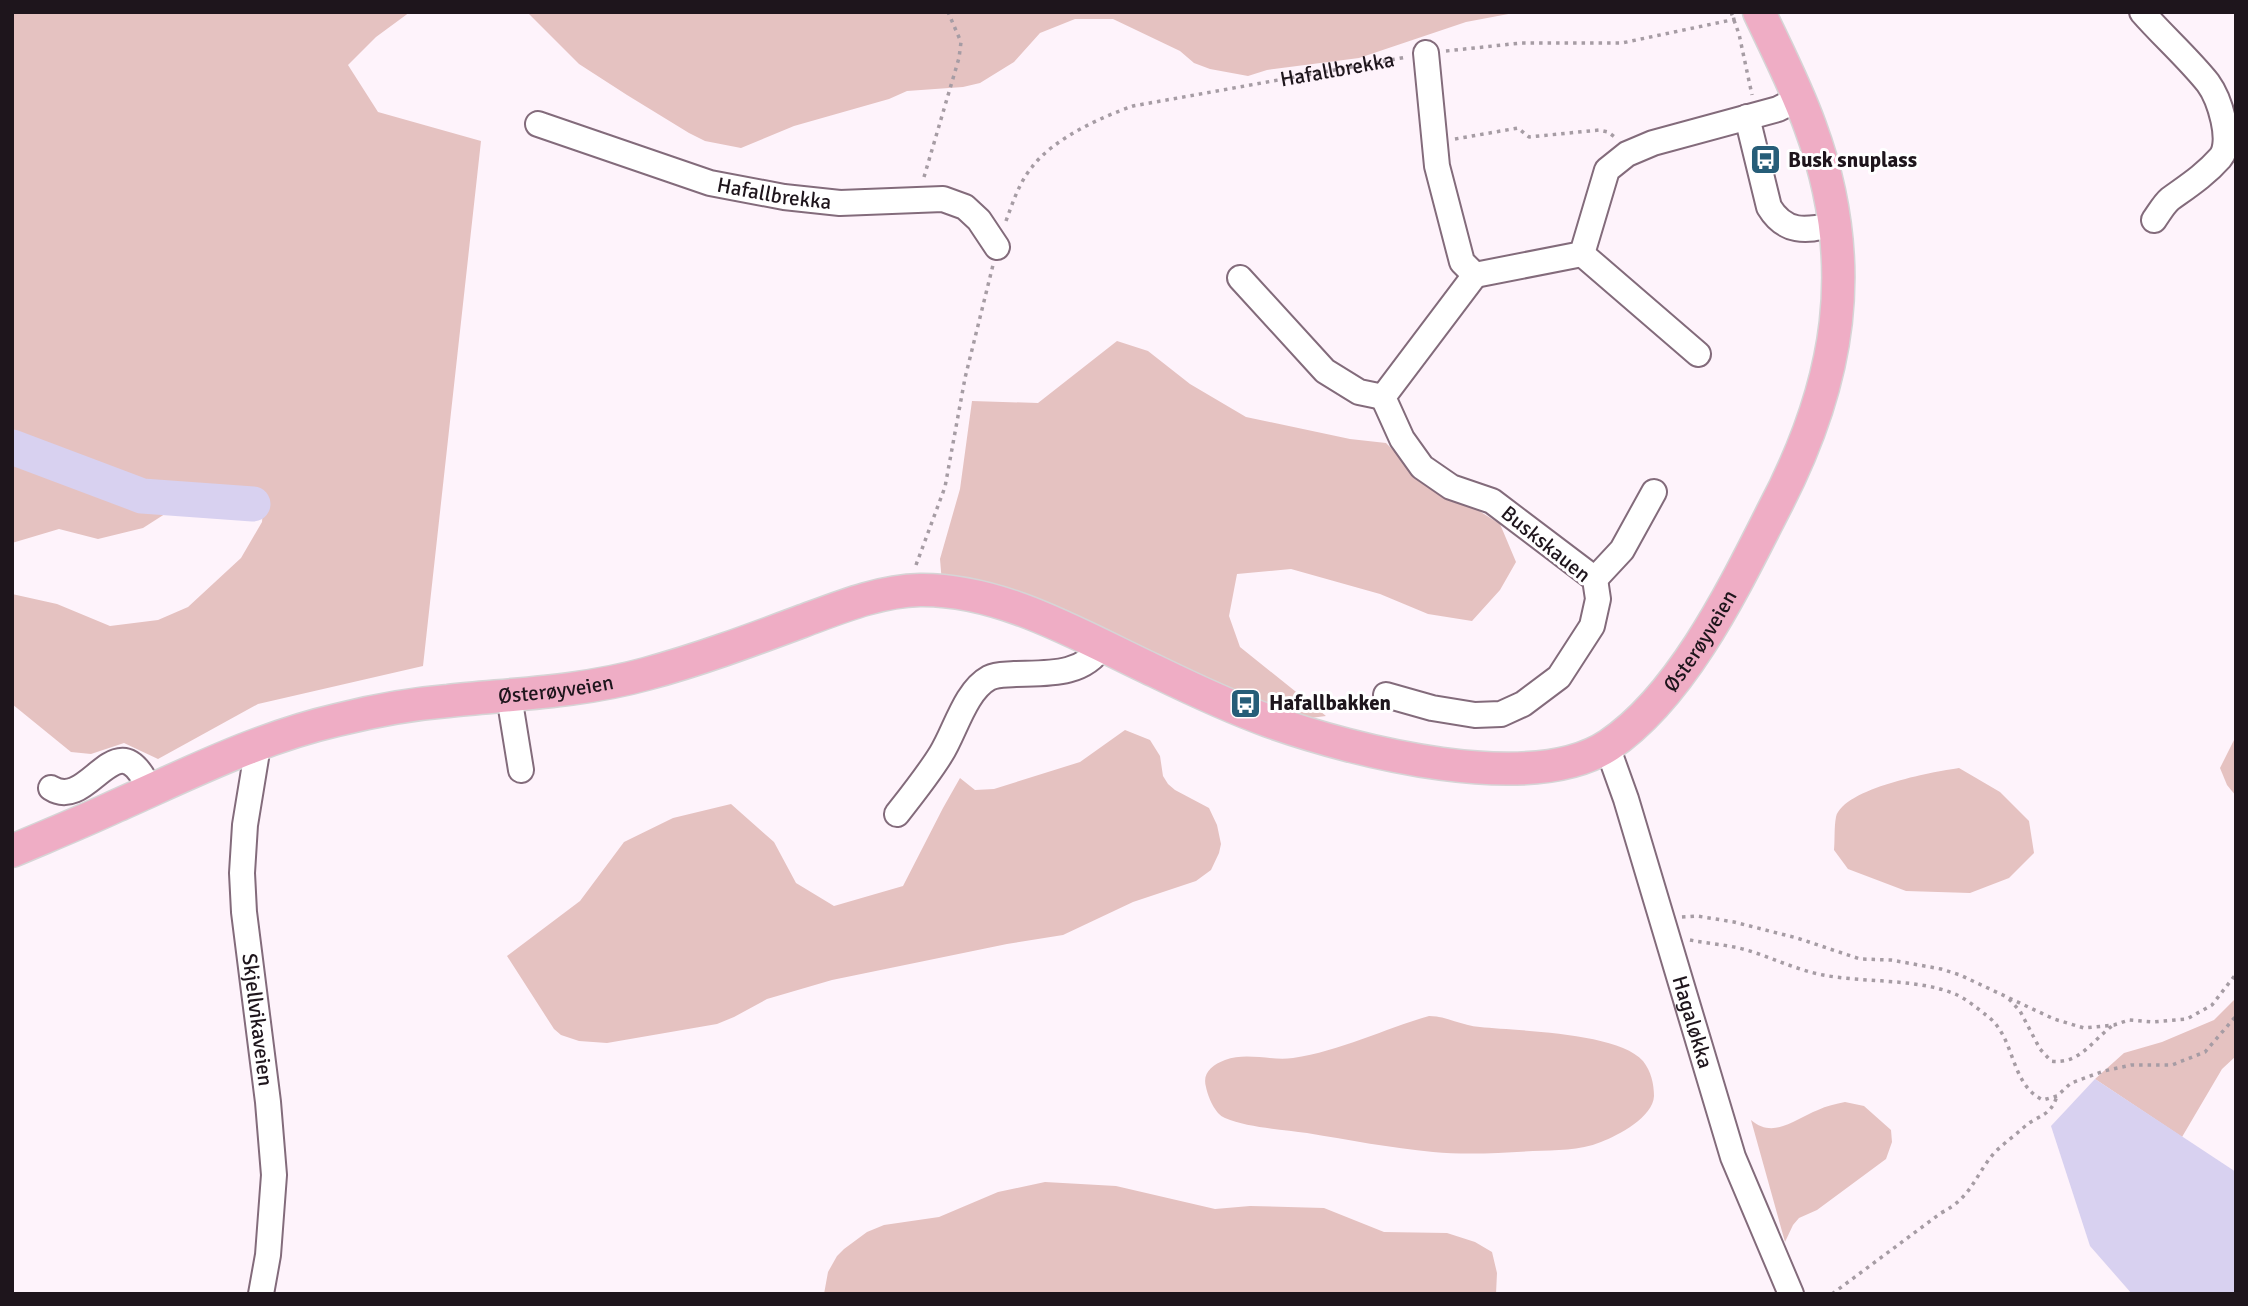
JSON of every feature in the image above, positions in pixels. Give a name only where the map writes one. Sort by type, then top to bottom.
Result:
[{"type":"main road","name":"Østerøyveien","points":[[12,851],[253,746],[300,730],[370,712],[442,701],[577,688],[636,677],[687,663],[855,602],[910,590],[961,593],[1025,611],[1201,693],[1271,722],[1321,738],[1393,755],[1461,765],[1515,769],[1553,767],[1608,746],[1649,710],[1695,650],[1750,556],[1810,434],[1823,394],[1836,332],[1838,261],[1835,225],[1822,163],[1800,98],[1745,16]]},
{"type":"street","points":[[2142,12],[2236,113]]},
{"type":"street","points":[[1426,53],[1437,166],[1462,262],[1475,275]]},
{"type":"street","points":[[2154,220],[2168,200],[2205,174],[2226,148],[2223,118],[2209,85]]},
{"type":"street","points":[[1582,254],[1607,170],[1627,154],[1653,143],[1778,109],[1800,98]]},
{"type":"street","points":[[1752,116],[1769,207],[1776,218],[1787,226],[1804,230],[1835,225]]},
{"type":"street","name":"Hafallbrekka","points":[[538,124],[710,183],[784,197],[840,204],[943,199],[965,207],[979,220],[997,247]]},
{"type":"street","points":[[1240,278],[1325,371],[1359,392],[1383,397],[1475,275],[1582,254]]},
{"type":"street","points":[[1582,254],[1698,354]]},
{"type":"street","name":"Buskskauen","points":[[1383,397],[1402,439],[1422,467],[1451,486],[1492,501],[1595,579],[1598,600],[1592,626],[1559,677],[1523,704],[1502,714],[1475,715],[1432,708],[1386,695]]},
{"type":"street","points":[[1595,579],[1622,550],[1654,492]]},
{"type":"street","points":[[897,814],[936,763],[964,708],[987,679],[997,675],[1073,669],[1095,658],[1102,646]]},
{"type":"street","points":[[509,696],[521,770]]},
{"type":"street","name":"Skjellvikaveien","points":[[253,746],[256,758],[245,825],[242,873],[244,912],[274,1175],[268,1255],[261,1294]]},
{"type":"street","name":"Hagaløkka","points":[[1608,746],[1733,1157],[1791,1294]]},
{"type":"street","points":[[51,788],[61,792],[74,789],[121,760],[131,762],[140,769],[150,790]]},
{"type":"path","points":[[923,201],[924,177],[959,58],[961,42],[948,12]]},
{"type":"path","points":[[1731,12],[1745,16],[1739,34],[1752,116]]},
{"type":"path","name":"Hafallbrekka","points":[[910,590],[910,580],[946,487],[965,378],[997,247],[1017,189],[1033,165],[1053,148],[1086,126],[1133,106],[1426,53],[1521,43],[1622,43],[1745,16]]},
{"type":"path","points":[[1435,142],[1518,128],[1529,137],[1599,130],[1618,139],[1627,154]]},
{"type":"path","points":[[1665,929],[1677,918],[1697,916],[1797,938],[1860,959],[1891,960],[1941,969],[2070,1025],[2084,1027],[2114,1025],[2129,1020],[2152,1023],[2187,1019],[2213,1005],[2236,974]]},
{"type":"path","points":[[1665,929],[1751,951],[1791,968],[1957,994],[1988,1016],[2000,1030],[2006,1038],[2011,1061],[2034,1096],[2043,1101],[2057,1096]]},
{"type":"path","points":[[2007,998],[2020,1011],[2040,1049],[2051,1061],[2066,1061],[2079,1056],[2114,1025]]},
{"type":"path","points":[[1832,1294],[1941,1213],[1956,1205],[1995,1152],[2029,1122],[2048,1114],[2057,1096],[2071,1083],[2131,1065],[2172,1065],[2206,1052],[2236,1016]]},
{"type":"shaded area","points":[[12,12],[410,12],[376,37],[348,65],[378,112],[481,141],[423,666],[258,704],[158,759],[124,743],[91,754],[71,752],[12,704],[12,594],[57,604],[110,626],[158,620],[188,607],[241,558],[262,522],[263,510],[170,493],[168,512],[143,528],[98,539],[59,529],[12,543]]},
{"type":"shaded area","points":[[527,12],[1519,12],[1466,22],[1359,58],[1267,70],[1248,76],[1194,63],[1180,51],[1113,19],[1075,19],[1040,33],[1014,62],[980,83],[963,87],[907,91],[889,99],[794,126],[741,148],[705,141],[627,95],[579,64]]},
{"type":"shaded area","points":[[1117,341],[1148,351],[1190,384],[1246,417],[1350,439],[1386,443],[1412,469],[1500,524],[1516,562],[1500,590],[1472,621],[1428,614],[1380,594],[1291,569],[1237,574],[1229,616],[1240,647],[1326,716],[1295,720],[1104,628],[999,585],[942,583],[940,559],[960,489],[972,401],[1038,403]]},
{"type":"shaded area","points":[[1125,730],[1150,740],[1160,756],[1163,776],[1168,784],[1209,808],[1217,825],[1221,844],[1219,853],[1211,870],[1196,881],[1133,902],[1063,935],[832,980],[767,999],[717,1024],[607,1043],[579,1041],[561,1035],[554,1029],[507,956],[580,901],[624,842],[673,818],[731,804],[774,842],[796,883],[834,906],[903,886],[960,778],[975,790],[994,789],[1080,762]]},
{"type":"shaded area","points":[[2236,736],[2236,796],[2227,785],[2220,768]]},
{"type":"shaded area","points":[[1959,768],[2000,792],[2029,821],[2034,853],[2009,878],[1970,893],[1906,891],[1848,869],[1834,850],[1836,817],[1842,807],[1871,790],[1890,783]]},
{"type":"shaded area","points":[[2236,998],[2236,1056],[2222,1069],[2182,1137],[2095,1079],[2124,1053],[2162,1042],[2214,1020]]},
{"type":"shaded area","points":[[1429,1016],[1473,1026],[1590,1039],[1630,1051],[1643,1061],[1650,1073],[1654,1096],[1652,1104],[1634,1124],[1593,1145],[1576,1149],[1458,1153],[1402,1148],[1244,1124],[1221,1116],[1208,1096],[1205,1078],[1212,1067],[1225,1060],[1242,1057],[1284,1059],[1310,1055]]},
{"type":"shaded area","points":[[2095,1079],[2236,1172],[2236,1294],[2132,1294],[2090,1246],[2051,1126]]},
{"type":"shaded area","points":[[1845,1102],[1864,1106],[1891,1130],[1892,1142],[1886,1159],[1817,1210],[1799,1218],[1785,1242],[1751,1120],[1760,1126],[1777,1128],[1824,1107]]},
{"type":"shaded area","points":[[1045,1182],[1116,1186],[1215,1209],[1250,1206],[1324,1208],[1384,1232],[1447,1233],[1475,1242],[1492,1252],[1497,1273],[1496,1294],[824,1294],[828,1272],[837,1256],[867,1232],[884,1225],[939,1217],[998,1192]]},
{"type":"waterway","points":[[12,447],[142,496],[253,504]]},
{"type":"place","name":"Busk snuplass","points":[[1765,160]]},
{"type":"place","name":"Hafallbakken","points":[[1246,703]]}]
